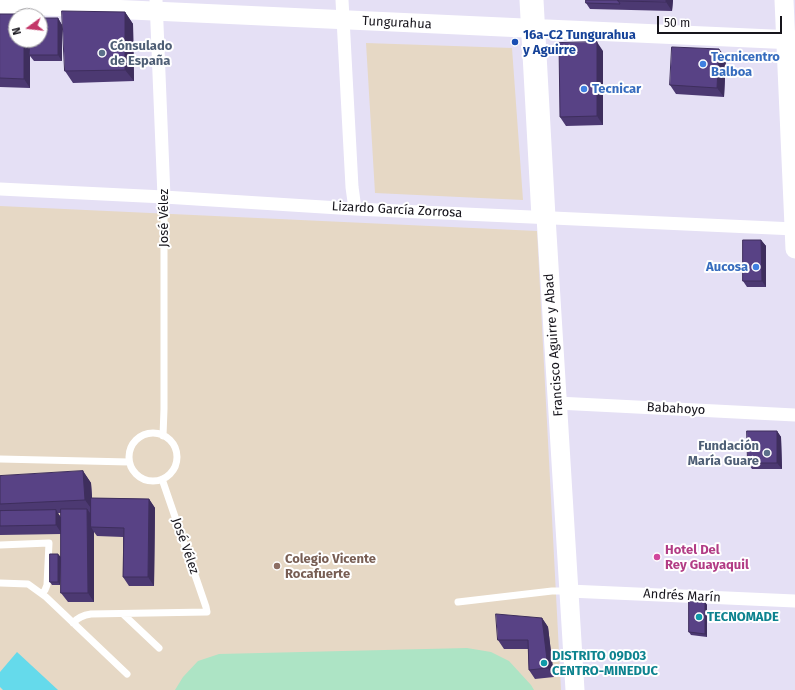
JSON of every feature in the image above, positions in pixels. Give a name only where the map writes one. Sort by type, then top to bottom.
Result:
[{"type":"main road","name":"Francisco Aguirre y Abad","points":[[534,0],[530,29],[542,222],[557,403],[575,690]]},
{"type":"main road","points":[[784,0],[790,40],[795,249]]},
{"type":"main road","name":"Tungurahua","points":[[0,4],[157,6],[343,20],[790,40]]},
{"type":"street","points":[[342,0],[355,209]]},
{"type":"street","name":"José Vélez","points":[[157,6],[164,197]]},
{"type":"street","name":"Lizardo García Zorrosa","points":[[0,189],[164,197],[542,222],[795,229]]},
{"type":"street","name":"Babahoyo","points":[[557,403],[795,415]]},
{"type":"street","name":"Andrés Marín","points":[[569,591],[795,601]]},
{"type":"lane","points":[[523,0],[530,29]]},
{"type":"lane","name":"José Vélez","points":[[163,436],[164,197]]},
{"type":"lane","points":[[148,433],[156,433],[163,436],[170,440],[174,446],[176,462],[173,470],[162,480],[145,480],[132,470],[129,462],[131,447],[141,436],[148,433]]},
{"type":"lane","points":[[0,459],[129,462]]},
{"type":"lane","name":"José Vélez","points":[[123,614],[207,612],[162,480]]},
{"type":"lane","points":[[0,545],[49,543],[47,586],[46,590],[42,594]]},
{"type":"lane","points":[[0,582],[28,584],[42,594],[127,674]]},
{"type":"lane","points":[[458,602],[552,591],[569,591]]},
{"type":"lane","points":[[73,623],[84,615],[123,614],[159,648]]},
{"type":"shaded area","points":[[366,43],[512,48],[523,200],[375,193]]},
{"type":"shaded area","name":"Colegio Vicente Rocafuerte","points":[[0,206],[537,231],[561,690],[0,690]]},
{"type":"green space","points":[[467,648],[491,652],[509,661],[534,690],[175,690],[183,677],[198,661],[219,654]]},
{"type":"water","points":[[17,652],[58,690],[3,690],[0,687],[0,672]]},
{"type":"building","points":[[586,0],[618,0],[620,4],[586,3]]},
{"type":"building","points":[[666,0],[666,2],[618,1]]},
{"type":"building","name":"Cónsulado de España","points":[[62,11],[125,12],[125,70],[65,71]]},
{"type":"building","points":[[0,14],[8,14],[8,48],[24,48],[24,79],[0,78]]},
{"type":"building","points":[[48,18],[58,18],[58,55],[29,55],[29,48],[48,48]]},
{"type":"building","name":"Tecnicar","points":[[597,42],[597,116],[560,117],[559,43]]},
{"type":"building","points":[[672,47],[719,49],[717,88],[670,85]]},
{"type":"building","name":"Aucosa","points":[[743,240],[761,240],[762,281],[743,281]]},
{"type":"building","name":"Fundación María Guare","points":[[747,431],[777,431],[777,463],[748,463]]},
{"type":"building","points":[[83,471],[85,500],[0,504],[0,476]]},
{"type":"building","points":[[91,498],[149,499],[148,577],[123,577],[124,528],[91,527]]},
{"type":"building","points":[[61,509],[87,509],[88,593],[61,593]]},
{"type":"building","points":[[56,510],[56,525],[0,526],[0,511]]},
{"type":"building","points":[[50,554],[58,554],[58,582],[50,582]]},
{"type":"building","name":"TECNOMADE","points":[[689,601],[705,602],[705,634],[689,632]]},
{"type":"building","name":"DISTRITO 09D03 CENTRO-MINEDUC","points":[[496,614],[542,618],[548,668],[529,670],[528,640],[498,640]]},
{"type":"place","name":"16a-C2 Tungurahua y Aguirre","points":[[515,42]]},
{"type":"place","name":"Cónsulado de España","points":[[102,53]]},
{"type":"place","name":"Tecnicentro Balboa","points":[[703,64]]},
{"type":"place","name":"Tecnicar","points":[[584,89]]},
{"type":"place","name":"Aucosa","points":[[756,267]]},
{"type":"place","name":"Fundación María Guare","points":[[767,453]]},
{"type":"place","name":"Hotel Del Rey Guayaquil","points":[[657,557]]},
{"type":"place","name":"Colegio Vicente Rocafuerte","points":[[277,566]]},
{"type":"place","name":"TECNOMADE","points":[[699,617]]},
{"type":"place","name":"DISTRITO 09D03 CENTRO-MINEDUC","points":[[544,663]]}]
